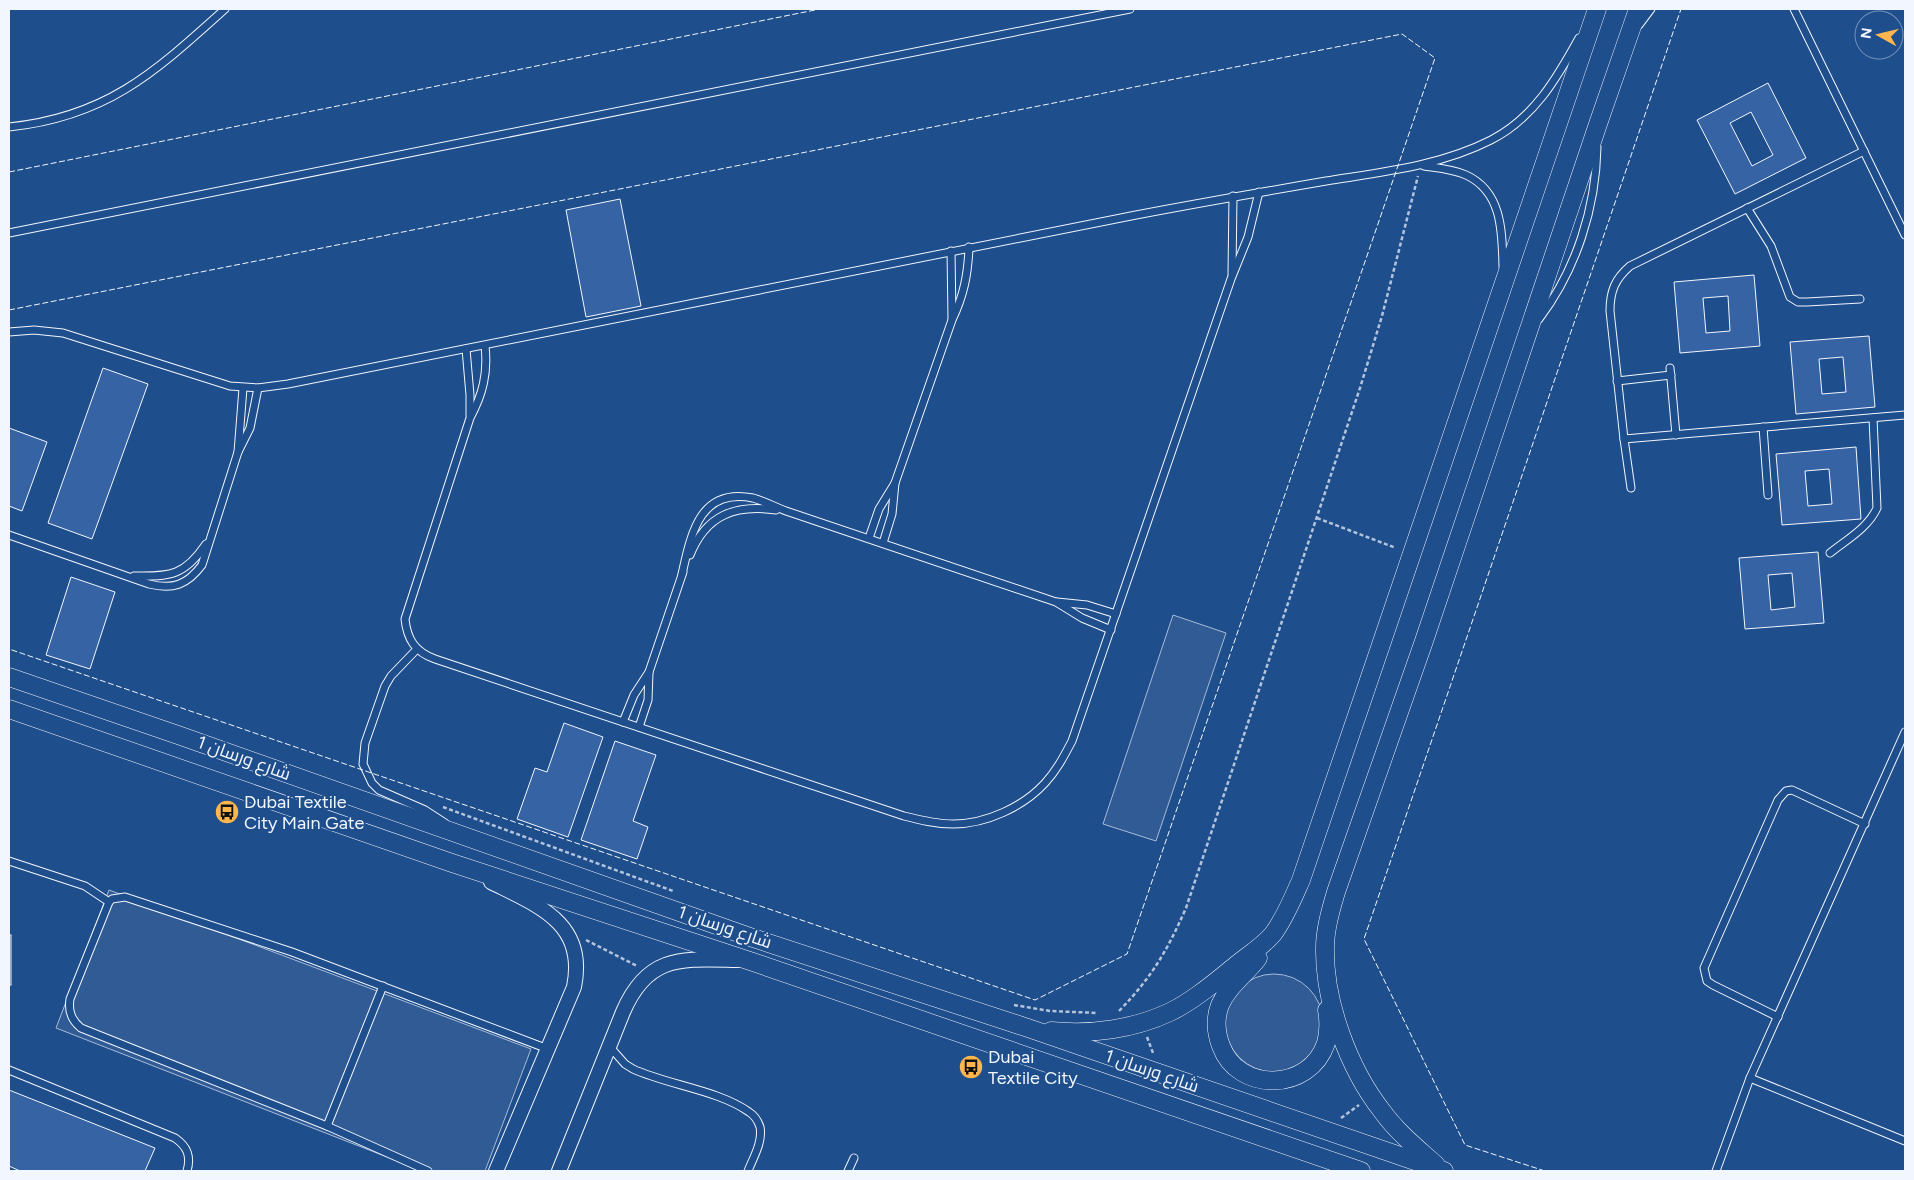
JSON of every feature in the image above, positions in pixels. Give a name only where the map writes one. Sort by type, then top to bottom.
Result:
[{"type":"street","points":[[1596,9],[1301,880],[1290,906],[1263,952],[1228,991],[1220,1005],[1216,1021],[1218,1037],[1223,1052],[1233,1065],[1246,1075],[1261,1081],[1277,1082],[1293,1078],[1307,1070],[1318,1059],[1326,1044],[1329,1029],[1322,965],[1329,919],[1336,892],[1424,641],[1638,9]]},
{"type":"street","name":"شارع ورسان 1","points":[[9,677],[750,937],[1028,1028],[1444,1171]]},
{"type":"street","name":"شارع ورسان 1","points":[[9,709],[452,863],[750,960],[1361,1171]]},
{"type":"street","points":[[9,720],[26,716]]},
{"type":"street","points":[[452,863],[531,902],[551,914],[568,934],[576,960],[577,974],[574,987],[496,1171]]},
{"type":"street","points":[[1028,1028],[1062,1032],[1097,1031],[1121,1028],[1171,1011],[1230,970],[1272,934]]},
{"type":"street","points":[[1325,947],[1328,981],[1335,1014],[1357,1072],[1371,1097],[1395,1128],[1444,1171]]},
{"type":"street","points":[[559,1171],[633,991],[647,975],[680,960],[750,960]]},
{"type":"lane","points":[[9,127],[59,119],[113,98],[161,66],[225,9]]},
{"type":"lane","points":[[9,233],[1130,9]]},
{"type":"lane","points":[[9,332],[34,330],[62,333],[217,383],[243,388],[258,388],[288,384],[485,346],[951,250],[1233,196],[1421,165],[1465,151],[1493,139],[1518,122],[1540,101],[1558,77],[1596,9]]},
{"type":"lane","points":[[1627,42],[1651,9]]},
{"type":"lane","points":[[1794,9],[1905,235]]},
{"type":"lane","points":[[1631,488],[1617,381],[1610,298],[1620,274],[1630,266],[1864,151]]},
{"type":"lane","points":[[1421,165],[1466,175],[1481,185],[1492,199],[1499,215],[1502,232],[1504,281]]},
{"type":"lane","points":[[485,346],[487,365],[485,384],[479,402],[470,418],[406,613],[406,631],[417,650],[425,655],[904,816],[929,822],[954,824],[979,821],[1003,813],[1025,800],[1044,784],[1060,764],[1072,741],[1231,279],[1248,237],[1259,192]]},
{"type":"lane","points":[[1231,279],[1233,196]]},
{"type":"lane","points":[[1747,208],[1770,246],[1790,297],[1798,302],[1860,298]]},
{"type":"lane","points":[[869,538],[879,509],[895,483],[966,284],[969,247]]},
{"type":"lane","points":[[951,250],[952,320]]},
{"type":"lane","points":[[466,349],[470,418]]},
{"type":"lane","points":[[1617,381],[1670,372],[1676,435]]},
{"type":"lane","points":[[238,452],[243,388]]},
{"type":"lane","points":[[9,535],[161,587],[173,586],[184,582],[195,575],[202,565],[238,452],[250,428],[258,388]]},
{"type":"lane","points":[[1624,439],[1905,415]]},
{"type":"lane","points":[[1830,553],[1867,523],[1877,508],[1873,418]]},
{"type":"lane","points":[[1763,427],[1768,495]]},
{"type":"lane","points":[[883,543],[892,514],[895,483]]},
{"type":"lane","points":[[624,722],[634,695],[649,672],[682,574],[696,523],[706,510],[721,500],[737,497],[754,499],[1056,602],[1082,618],[1111,630]]},
{"type":"lane","points":[[682,574],[694,545],[705,528],[721,516],[739,509],[759,508],[786,511]]},
{"type":"lane","points":[[127,576],[163,576],[175,573],[195,559],[209,539]]},
{"type":"lane","points":[[1056,602],[1086,605],[1116,614]]},
{"type":"lane","points":[[417,650],[391,676],[385,686],[365,743],[363,764],[372,783],[379,790],[425,810],[458,834]]},
{"type":"lane","points":[[639,727],[648,700],[649,672]]},
{"type":"lane","points":[[1716,1171],[1750,1078],[1905,732]]},
{"type":"lane","points":[[1778,1017],[1712,985],[1707,980],[1704,968],[1778,800],[1781,794],[1792,790],[1865,824]]},
{"type":"lane","points":[[9,861],[84,886],[109,902]]},
{"type":"lane","points":[[428,1171],[328,1126],[81,1028],[76,1024],[69,1012],[70,999],[109,902],[112,899],[125,897],[292,952],[548,1050]]},
{"type":"lane","points":[[328,1126],[383,986]]},
{"type":"lane","points":[[609,1046],[625,1064],[638,1071],[712,1094],[749,1112],[757,1121],[760,1142],[748,1171]]},
{"type":"lane","points":[[9,1070],[175,1138],[186,1148],[189,1162],[186,1171]]},
{"type":"lane","points":[[1750,1078],[1905,1141]]},
{"type":"lane","points":[[848,1171],[854,1158]]},
{"type":"path","points":[[1142,1022],[1138,1011],[1118,1012],[1150,976],[1170,943],[1186,908],[1317,518],[1382,316],[1421,165]]},
{"type":"path","points":[[1317,518],[1411,554]]},
{"type":"path","points":[[439,806],[677,892]]},
{"type":"path","points":[[580,937],[639,967]]},
{"type":"path","points":[[1008,1003],[1050,1011],[1099,1013]]},
{"type":"shaded area","points":[[1173,615],[1226,633],[1156,841],[1103,824]]},
{"type":"shaded area","points":[[109,890],[531,1049],[485,1171],[423,1171],[56,1028]]},
{"type":"shaded area","points":[[1274,974],[1293,978],[1309,988],[1319,1004],[1323,1023],[1319,1042],[1309,1058],[1293,1068],[1274,1072],[1255,1068],[1239,1058],[1229,1042],[1225,1023],[1229,1004],[1239,988],[1255,978]]},
{"type":"building","points":[[1768,83],[1806,158],[1735,194],[1697,120]],"holes":[[[1751,112],[1773,155],[1752,166],[1730,123]]]},
{"type":"building","points":[[620,199],[641,306],[586,317],[566,210]]},
{"type":"building","points":[[1754,275],[1760,346],[1680,353],[1674,282]],"holes":[[[1728,296],[1730,331],[1706,333],[1703,298]]]},
{"type":"building","points":[[1869,336],[1875,407],[1796,414],[1790,342]],"holes":[[[1843,357],[1846,392],[1822,394],[1819,359]]]},
{"type":"building","points":[[103,368],[148,384],[92,539],[48,523]]},
{"type":"building","points":[[9,428],[47,442],[22,511],[9,506]]},
{"type":"building","points":[[1856,447],[1861,519],[1782,525],[1776,454]],"holes":[[[1829,469],[1832,504],[1808,506],[1805,471]]]},
{"type":"building","points":[[1818,552],[1824,623],[1745,629],[1739,558]],"holes":[[[1792,573],[1795,607],[1771,610],[1768,575]]]},
{"type":"building","points":[[71,577],[115,592],[90,669],[46,655]]},
{"type":"building","points":[[564,723],[603,737],[568,837],[517,819],[535,768],[547,772]]},
{"type":"building","points":[[615,741],[656,755],[633,821],[648,827],[637,859],[581,840]]},
{"type":"building","points":[[9,935],[11,935],[11,985],[9,985]]},
{"type":"building","points":[[9,1090],[155,1148],[145,1171],[20,1171],[9,1166]]},
{"type":"fence","points":[[9,172],[820,9]]},
{"type":"fence","points":[[1545,1171],[1465,1145],[1364,939],[1681,9]]},
{"type":"fence","points":[[9,310],[1402,34],[1435,58],[1127,954],[1035,1000],[9,649]]},
{"type":"place","name":"Dubai Textile City Main Gate","points":[[227,812]]},
{"type":"place","name":"Dubai Textile City","points":[[971,1067]]}]
